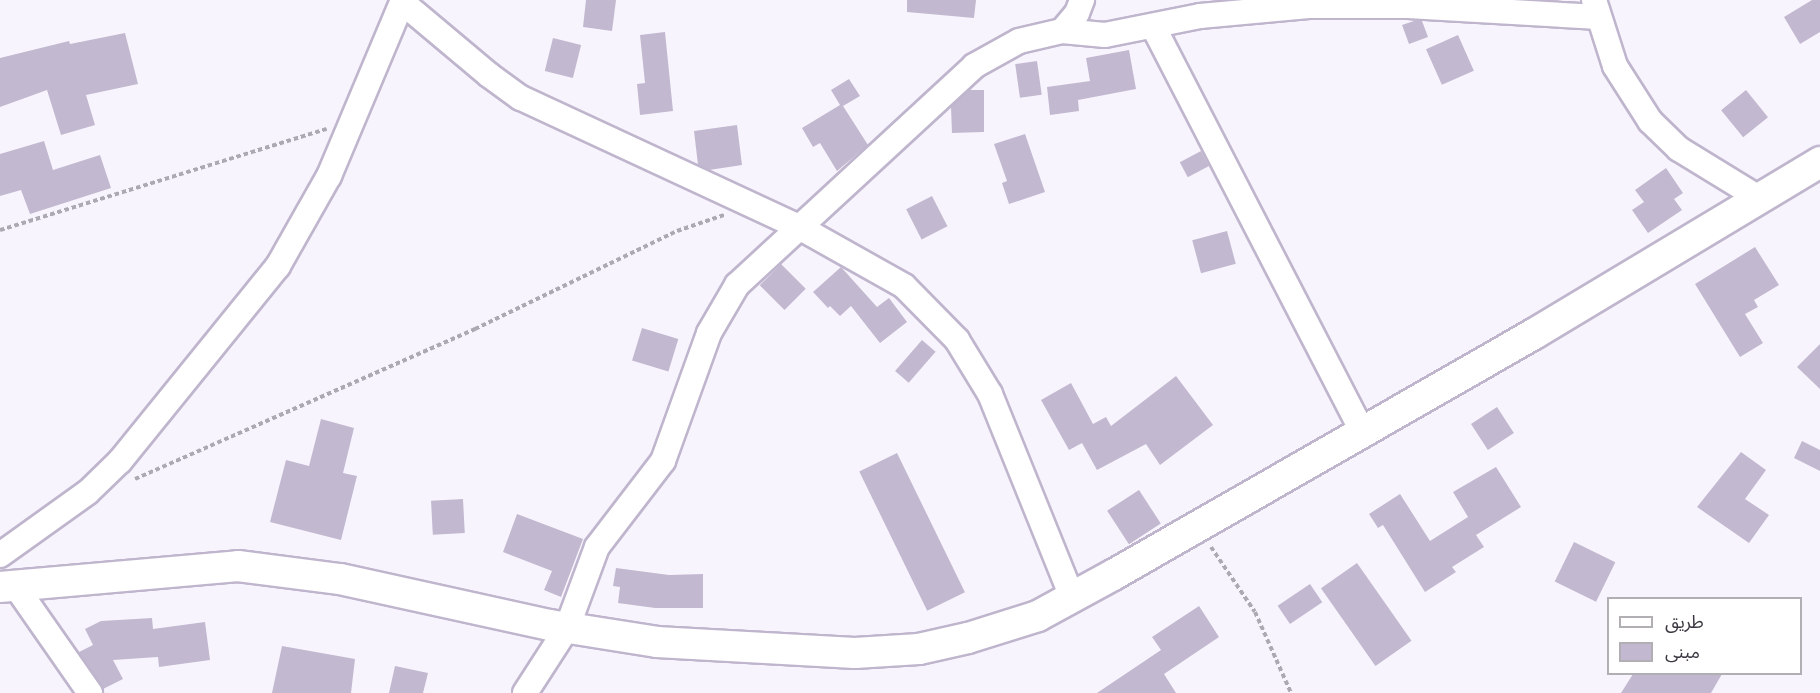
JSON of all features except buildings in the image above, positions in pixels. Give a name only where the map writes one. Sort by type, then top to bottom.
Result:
[{"type":"street","points":[[1062,31],[1077,13],[1082,0]]},
{"type":"street","points":[[0,555],[88,492],[120,461],[278,266],[330,176],[403,1],[521,98],[799,227],[904,286],[957,340],[990,394],[1072,597]]},
{"type":"street","points":[[525,693],[567,628],[597,547],[663,461],[720,309],[737,285],[974,66],[1018,41],[1062,31],[1106,35],[1154,28],[1200,16],[1309,6],[1597,9],[1616,66],[1650,121],[1679,149],[1759,198]]},
{"type":"street","points":[[1154,28],[1362,431]]},
{"type":"street","points":[[7,586],[238,566],[340,579],[567,628],[657,642],[753,650],[855,653],[919,649],[1038,616],[1534,334],[1820,162]]},
{"type":"street","points":[[7,586],[90,693]]},
{"type":"path","points":[[0,230],[351,122]]},
{"type":"path","points":[[132,480],[475,329],[677,231],[754,206]]},
{"type":"path","points":[[1197,526],[1254,612],[1291,693]]}]
